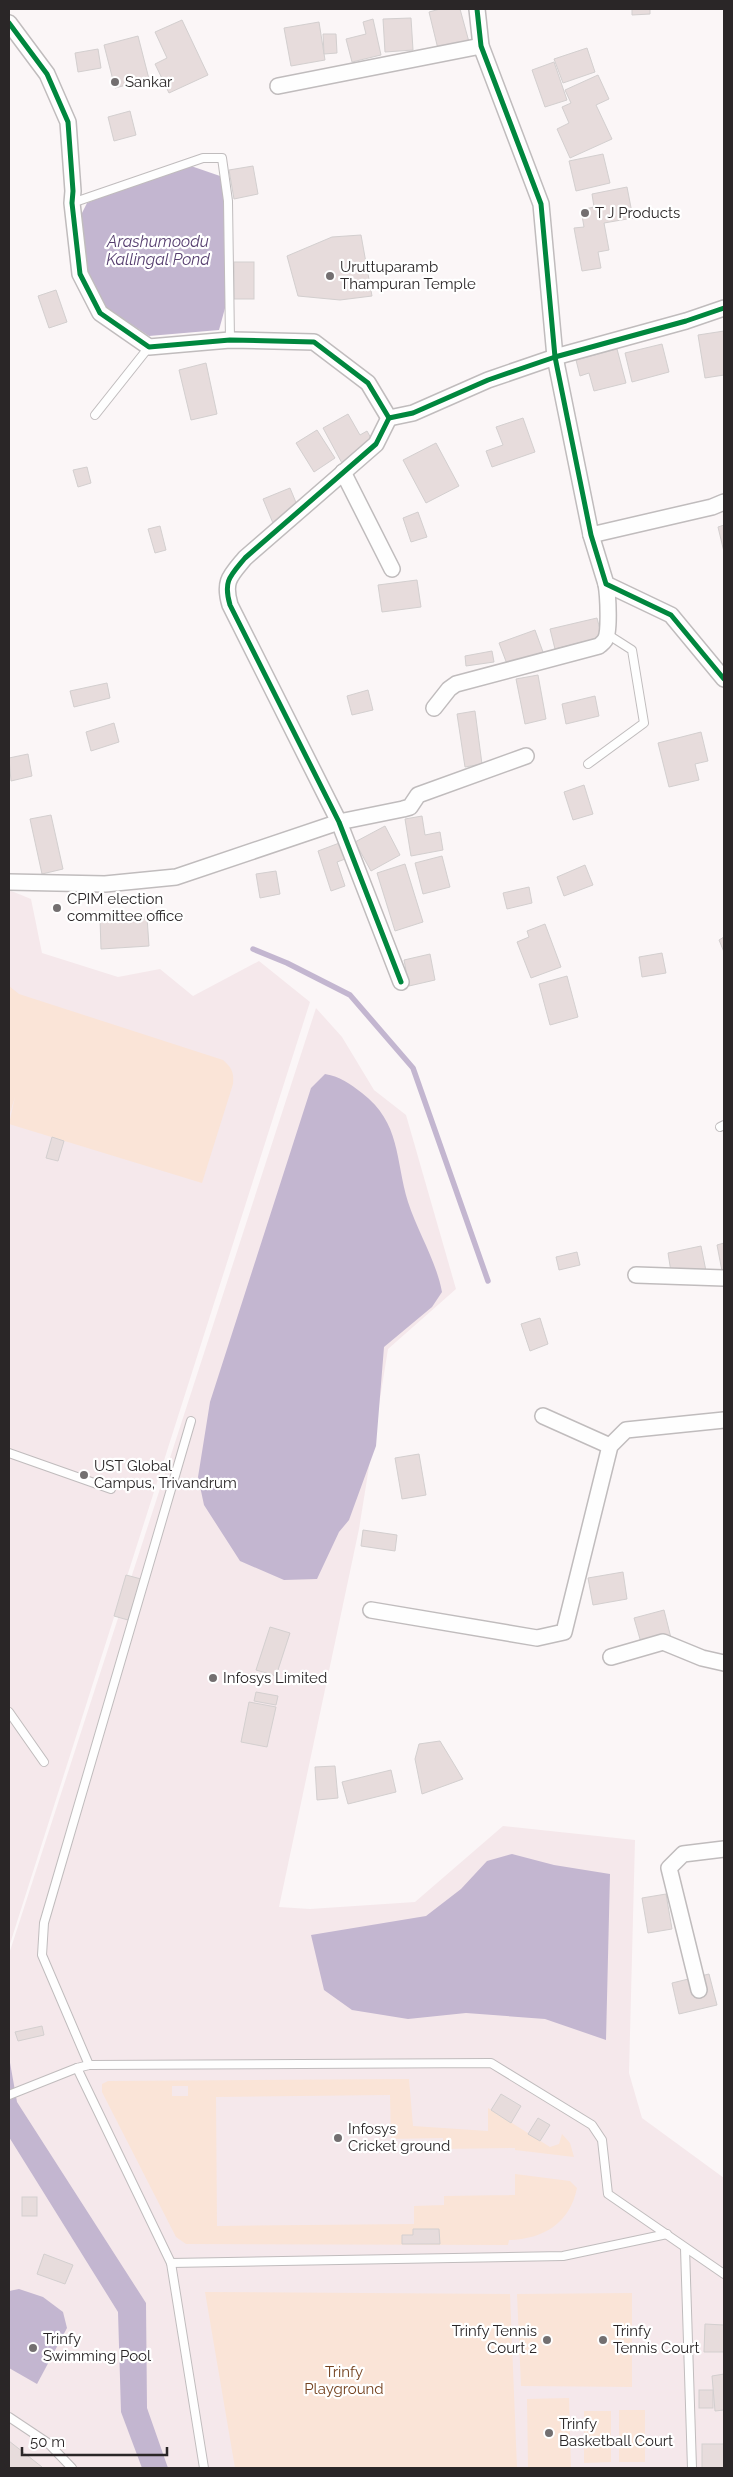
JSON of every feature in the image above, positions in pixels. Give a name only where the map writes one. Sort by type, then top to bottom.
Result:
[{"type":"street","points":[[434,708],[449,689],[456,684],[592,649],[605,640],[607,634],[608,598],[606,584],[591,535],[555,357],[541,204],[481,46],[476,9]]},
{"type":"street","points":[[9,23],[47,74],[68,122],[73,191],[72,203],[80,274],[100,314],[149,347],[230,340],[314,342],[368,383],[390,418]]},
{"type":"street","points":[[278,86],[481,46]]},
{"type":"street","points":[[390,418],[413,414],[488,380],[555,357],[686,322],[724,308]]},
{"type":"street","points":[[390,418],[376,444],[244,558],[228,578],[226,592],[230,606],[339,822],[401,982]]},
{"type":"street","points":[[343,472],[392,569]]},
{"type":"street","points":[[591,535],[712,507],[724,502]]},
{"type":"street","points":[[606,584],[671,615],[724,679]]},
{"type":"street","points":[[9,882],[105,884],[176,877],[339,822],[403,810],[410,807],[418,795],[526,756]]},
{"type":"street","points":[[636,1275],[724,1278]]},
{"type":"street","points":[[543,1416],[610,1446]]},
{"type":"street","points":[[371,1610],[537,1638],[564,1632],[610,1446],[626,1430],[724,1420]]},
{"type":"street","points":[[611,1657],[663,1642],[702,1658],[724,1663]]},
{"type":"street","points":[[699,1990],[669,1868],[683,1854],[724,1849]]},
{"type":"lane","points":[[72,203],[203,158],[222,158],[228,201],[230,340]]},
{"type":"lane","points":[[95,415],[149,347]]},
{"type":"lane","points":[[588,764],[644,723],[632,650],[607,634]]},
{"type":"lane","points":[[89,2065],[42,1956],[44,1923],[191,1421]]},
{"type":"lane","points":[[9,1452],[111,1489]]},
{"type":"lane","points":[[9,1712],[44,1762]]},
{"type":"lane","points":[[9,2095],[28,2086],[89,2065],[491,2063],[592,2126],[602,2140],[608,2194],[724,2274]]},
{"type":"lane","points":[[77,2068],[171,2263],[204,2468]]},
{"type":"lane","points":[[171,2263],[562,2256],[667,2234]]},
{"type":"lane","points":[[685,2248],[692,2468]]},
{"type":"lane","points":[[9,2417],[48,2443],[72,2468]]},
{"type":"shaded area","name":"UST Global Campus, Trivandrum","points":[[9,890],[31,899],[42,953],[118,977],[160,969],[193,996],[259,961],[310,1002],[9,1947]]},
{"type":"shaded area","name":"Infosys Limited","points":[[316,1008],[342,1037],[374,1090],[406,1115],[456,1289],[388,1349],[359,1529],[279,1907],[310,1909],[415,1902],[503,1826],[635,1840],[629,2073],[642,2118],[724,2178],[724,2468],[9,2468],[9,1954]]},
{"type":"green space","points":[[9,986],[19,994],[223,1060],[226,1063],[232,1070],[233,1084],[202,1183],[9,1124],[15,1097],[9,1116]]},
{"type":"green space","points":[[409,2079],[413,2126],[488,2131],[488,2108],[550,2147],[559,2144],[562,2134],[570,2143],[574,2157],[515,2150],[515,2148],[443,2149],[443,2138],[391,2139],[390,2095],[216,2097],[217,2226],[414,2224],[414,2206],[444,2205],[444,2196],[515,2195],[515,2174],[570,2181],[577,2188],[574,2200],[568,2211],[554,2227],[533,2236],[509,2240],[508,2245],[186,2244],[176,2237],[102,2092],[102,2084],[108,2081]],"holes":[[[172,2086],[188,2086],[188,2096],[172,2096]],[[413,2229],[439,2229],[440,2244],[403,2244],[402,2236],[413,2235]]]},
{"type":"green space","name":"Trinfy Playground","points":[[205,2292],[510,2294],[517,2468],[235,2468]]},
{"type":"green space","points":[[632,2293],[632,2387],[521,2386],[517,2294]]},
{"type":"green space","name":"Trinfy Basketball Court","points":[[569,2398],[571,2468],[528,2468],[527,2399]]},
{"type":"green space","points":[[619,2410],[645,2410],[645,2462],[619,2462]]},
{"type":"green space","points":[[584,2411],[611,2411],[611,2462],[584,2463]]},
{"type":"water","name":"Arashumoodu Kallingal Pond","points":[[191,166],[220,176],[229,229],[230,290],[219,330],[149,336],[104,306],[82,259],[79,219],[87,203],[134,183]]},
{"type":"water","points":[[325,1074],[353,1086],[375,1105],[384,1117],[395,1143],[408,1202],[436,1269],[442,1292],[432,1307],[384,1347],[376,1446],[349,1520],[339,1532],[317,1579],[284,1580],[240,1561],[204,1505],[198,1477],[210,1402],[311,1088]]},
{"type":"water","points":[[512,1854],[554,1865],[610,1874],[606,2040],[545,2019],[466,2013],[408,2019],[352,2010],[324,1990],[311,1935],[426,1916],[461,1889],[487,1861]]},
{"type":"water","points":[[9,2057],[17,2102],[146,2303],[147,2408],[168,2468],[142,2468],[121,2412],[118,2312],[9,2137]]},
{"type":"water","name":"Trinfy Swimming Pool","points":[[19,2289],[43,2297],[63,2312],[67,2328],[37,2384],[9,2368],[9,2291]]},
{"type":"building","points":[[440,9],[460,9],[469,42],[438,49],[429,12]]},
{"type":"building","points":[[632,9],[650,9],[650,14],[632,15]]},
{"type":"building","points":[[411,18],[413,50],[385,52],[383,19]]},
{"type":"building","points":[[373,19],[381,55],[352,62],[346,39],[366,34],[363,22]]},
{"type":"building","points":[[182,20],[208,75],[169,93],[155,64],[167,58],[155,32]]},
{"type":"building","points":[[319,22],[325,60],[291,66],[284,28]]},
{"type":"building","points":[[323,34],[336,34],[337,53],[324,54]]},
{"type":"building","points":[[138,36],[149,79],[115,88],[104,45]]},
{"type":"building","points":[[587,48],[595,72],[563,83],[554,59]]},
{"type":"building","points":[[98,49],[101,68],[78,72],[75,53]]},
{"type":"building","points":[[554,62],[567,100],[545,107],[532,70]]},
{"type":"building","points":[[598,75],[609,99],[596,105],[612,139],[570,158],[557,129],[569,123],[562,107],[571,103],[565,90]]},
{"type":"building","points":[[130,111],[136,135],[114,141],[108,117]]},
{"type":"building","points":[[603,154],[610,183],[576,191],[569,161]]},
{"type":"building","points":[[253,166],[258,194],[234,199],[229,170]]},
{"type":"building","points":[[627,187],[633,218],[604,223],[609,250],[598,252],[601,268],[582,271],[574,228],[584,227],[581,210],[594,207],[592,194]]},
{"type":"building","name":"Uruttuparamb Thampuran Temple","points":[[361,235],[372,296],[340,300],[298,296],[287,256],[332,237]]},
{"type":"building","points":[[234,262],[254,262],[254,299],[234,299]]},
{"type":"building","points":[[56,290],[67,322],[49,328],[38,296]]},
{"type":"building","points":[[724,331],[724,375],[705,378],[698,335]]},
{"type":"building","points":[[662,344],[669,372],[632,382],[625,353]]},
{"type":"building","points":[[617,349],[626,383],[594,391],[589,373],[580,376],[576,360]]},
{"type":"building","points":[[206,363],[217,414],[191,420],[179,370]]},
{"type":"building","points":[[348,414],[360,435],[367,431],[376,447],[343,465],[323,428]]},
{"type":"building","points":[[523,418],[535,452],[492,467],[486,451],[503,445],[496,427]]},
{"type":"building","points":[[317,430],[335,458],[314,472],[296,443]]},
{"type":"building","points":[[436,443],[459,486],[426,503],[403,460]]},
{"type":"building","points":[[87,467],[91,483],[78,487],[73,470]]},
{"type":"building","points":[[290,488],[302,517],[275,528],[263,499]]},
{"type":"building","points":[[418,512],[427,537],[411,542],[403,518]]},
{"type":"building","points":[[724,525],[724,552],[718,527]]},
{"type":"building","points":[[160,526],[166,550],[155,553],[148,529]]},
{"type":"building","points":[[417,580],[421,607],[382,612],[378,585]]},
{"type":"building","points":[[597,618],[602,637],[555,649],[550,629]]},
{"type":"building","points":[[535,630],[543,652],[507,664],[499,643]]},
{"type":"building","points":[[492,651],[494,662],[466,666],[465,656]]},
{"type":"building","points":[[538,675],[546,719],[525,724],[516,679]]},
{"type":"building","points":[[107,683],[110,698],[74,707],[70,691]]},
{"type":"building","points":[[368,690],[373,710],[352,715],[347,696]]},
{"type":"building","points":[[595,696],[599,716],[566,724],[562,704]]},
{"type":"building","points":[[475,711],[482,764],[465,767],[457,714]]},
{"type":"building","points":[[114,723],[119,742],[91,751],[86,732]]},
{"type":"building","points":[[701,732],[708,761],[695,764],[699,780],[669,787],[658,743]]},
{"type":"building","points":[[28,754],[32,776],[11,781],[9,758]]},
{"type":"building","points":[[584,785],[593,814],[573,820],[564,792]]},
{"type":"building","points":[[51,815],[63,869],[42,874],[30,819]]},
{"type":"building","points":[[422,816],[425,835],[440,832],[443,850],[411,856],[405,819]]},
{"type":"building","points":[[385,826],[400,855],[371,871],[355,842]]},
{"type":"building","points":[[342,842],[348,858],[337,862],[345,886],[331,891],[318,851]]},
{"type":"building","points":[[442,856],[450,887],[423,894],[415,863]]},
{"type":"building","points":[[405,864],[423,922],[395,931],[377,873]]},
{"type":"building","points":[[585,865],[593,885],[564,896],[557,877]]},
{"type":"building","points":[[276,871],[280,894],[260,898],[256,874]]},
{"type":"building","points":[[529,887],[532,903],[507,909],[503,893]]},
{"type":"building","points":[[147,917],[149,946],[101,949],[100,919]]},
{"type":"building","points":[[545,924],[561,967],[531,978],[517,942],[529,937],[527,931]]},
{"type":"building","points":[[724,937],[724,952],[719,940]]},
{"type":"building","points":[[662,953],[666,973],[642,977],[639,957]]},
{"type":"building","points":[[430,954],[435,980],[409,986],[404,960]]},
{"type":"building","points":[[567,976],[578,1017],[550,1025],[539,984]]},
{"type":"building","points":[[52,1137],[64,1141],[58,1161],[46,1158]]},
{"type":"building","points":[[724,1243],[724,1271],[722,1271],[717,1245]]},
{"type":"building","points":[[701,1246],[706,1271],[672,1278],[668,1253]]},
{"type":"building","points":[[577,1252],[580,1265],[559,1270],[556,1257]]},
{"type":"building","points":[[540,1318],[548,1344],[530,1351],[521,1324]]},
{"type":"building","points":[[419,1454],[426,1495],[402,1499],[395,1458]]},
{"type":"building","points":[[363,1530],[397,1535],[395,1551],[361,1546]]},
{"type":"building","points":[[623,1572],[627,1599],[593,1605],[588,1578]]},
{"type":"building","points":[[126,1575],[141,1579],[128,1620],[114,1616]]},
{"type":"building","points":[[664,1610],[671,1638],[642,1646],[634,1618]]},
{"type":"building","points":[[270,1627],[290,1633],[276,1676],[256,1670]]},
{"type":"building","points":[[256,1692],[278,1696],[276,1705],[254,1701]]},
{"type":"building","points":[[249,1702],[276,1707],[267,1747],[241,1742]]},
{"type":"building","points":[[440,1741],[463,1779],[422,1794],[415,1759],[419,1744]]},
{"type":"building","points":[[335,1766],[338,1798],[317,1800],[315,1767]]},
{"type":"building","points":[[391,1770],[396,1792],[348,1804],[342,1782]]},
{"type":"building","points":[[666,1894],[672,1929],[648,1933],[642,1898]]},
{"type":"building","points":[[709,1974],[717,2005],[679,2014],[672,1983]]},
{"type":"building","points":[[42,2026],[44,2035],[18,2041],[15,2032]]},
{"type":"building","points":[[501,2094],[521,2106],[511,2123],[491,2110]]},
{"type":"building","points":[[538,2118],[550,2125],[540,2141],[528,2134]]},
{"type":"building","points":[[22,2197],[37,2197],[37,2216],[22,2216]]},
{"type":"building","points":[[413,2229],[439,2229],[440,2244],[402,2244],[402,2235],[413,2235]]},
{"type":"building","points":[[44,2254],[73,2265],[65,2284],[37,2274]]},
{"type":"building","points":[[705,2324],[724,2325],[724,2352],[704,2352]]},
{"type":"building","points":[[724,2374],[724,2410],[715,2411],[712,2376]]},
{"type":"building","points":[[699,2390],[713,2390],[713,2408],[699,2408]]},
{"type":"building","points":[[9,2441],[42,2467],[43,2468],[9,2468]]},
{"type":"building","points":[[702,2444],[724,2444],[724,2468],[702,2468]]},
{"type":"waterway","points":[[253,949],[287,963],[350,995],[413,1068],[488,1281]]},
{"type":"cycle path","points":[[477,9],[481,46],[541,204],[555,357],[591,535],[606,584],[671,615],[724,679]]},
{"type":"cycle path","points":[[9,23],[47,74],[68,122],[73,191],[72,203],[80,274],[100,313],[149,347],[230,340],[314,342],[368,383],[389,418],[413,413],[488,380],[555,357],[686,321],[724,308]]},
{"type":"cycle path","points":[[389,418],[376,444],[245,558],[229,579],[227,590],[230,605],[339,822],[401,982]]},
{"type":"place","name":"Sankar","points":[[115,82]]},
{"type":"place","name":"T J Products","points":[[585,213]]},
{"type":"place","name":"Uruttuparamb Thampuran Temple","points":[[330,276]]},
{"type":"place","name":"CPIM election committee office","points":[[57,908]]},
{"type":"place","name":"UST Global Campus, Trivandrum","points":[[84,1475]]},
{"type":"place","name":"Infosys Limited","points":[[213,1678]]},
{"type":"place","name":"Infosys Cricket ground","points":[[338,2138]]},
{"type":"place","name":"Trinfy Tennis Court 2","points":[[547,2340]]},
{"type":"place","name":"Trinfy Tennis Court","points":[[603,2340]]},
{"type":"place","name":"Trinfy Swimming Pool","points":[[33,2348]]},
{"type":"place","name":"Trinfy Basketball Court","points":[[549,2433]]}]
